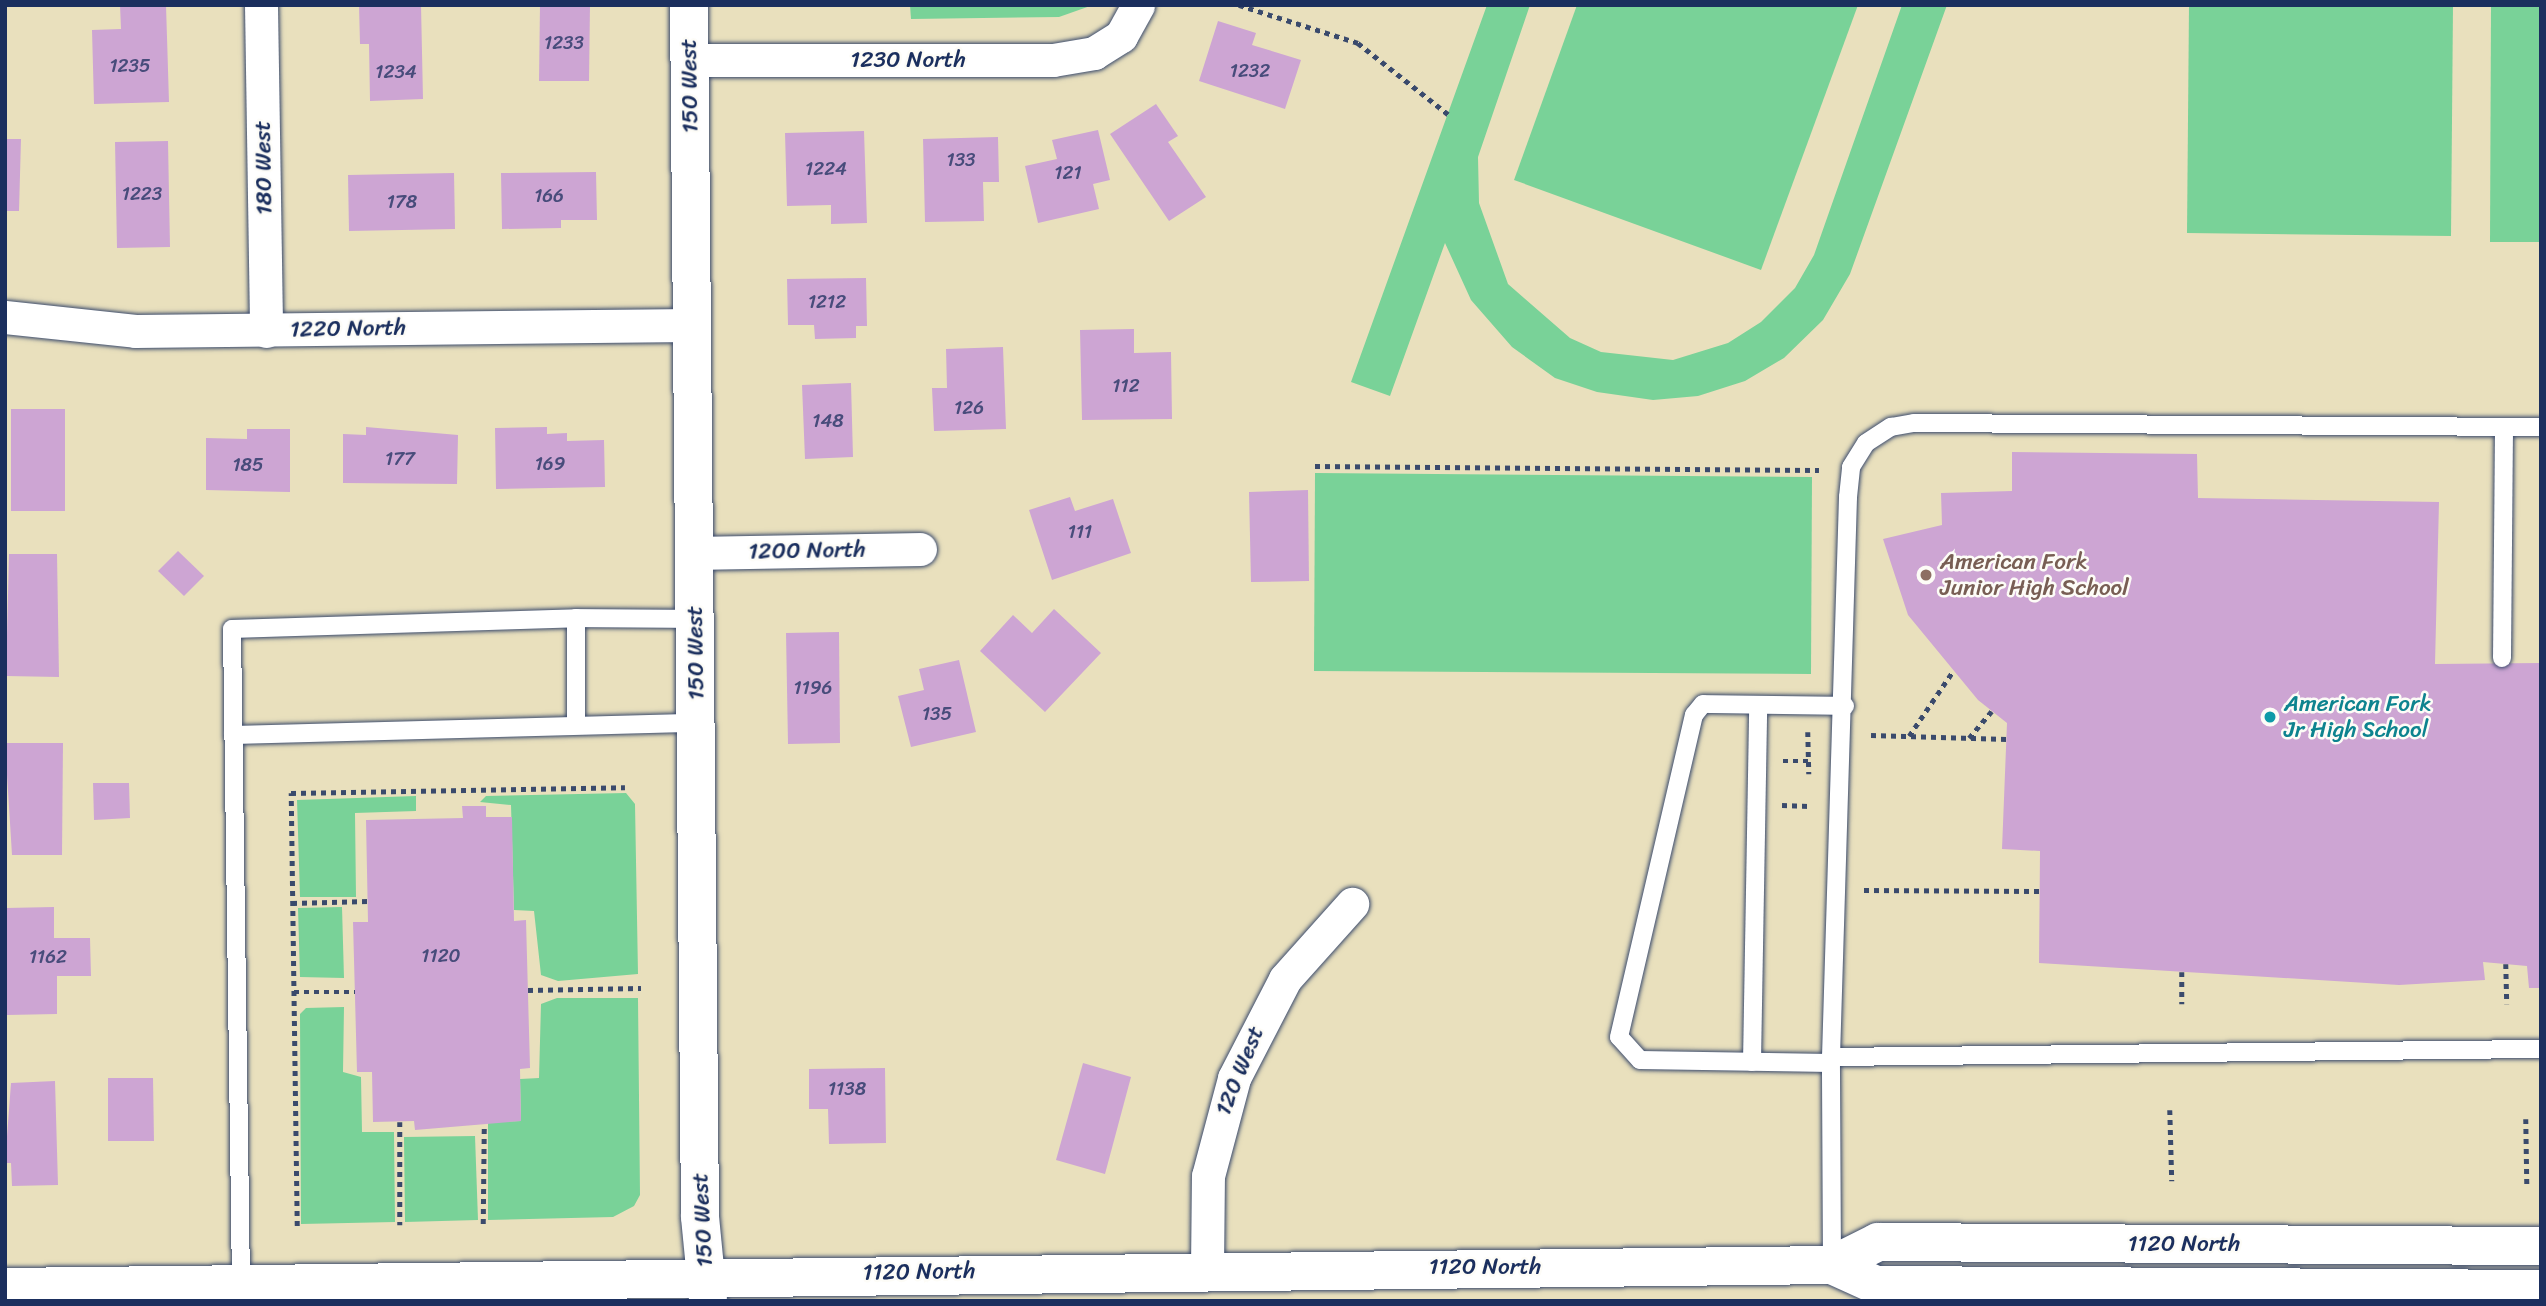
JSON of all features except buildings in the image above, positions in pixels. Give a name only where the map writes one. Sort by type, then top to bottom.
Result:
[{"type":"street","name":"180 West","points":[[261,5],[266,331]]},
{"type":"street","name":"150 West","points":[[689,5],[694,553],[707,1287]]},
{"type":"street","name":"1230 North","points":[[690,60],[1053,60],[1094,53],[1121,36],[1138,5]]},
{"type":"street","name":"1220 North","points":[[5,317],[64,327],[266,331],[692,325]]},
{"type":"street","name":"1200 North","points":[[694,553],[920,549]]},
{"type":"street","name":"120 West","points":[[1207,1268],[1208,1175],[1234,1078],[1284,979],[1352,904]]},
{"type":"street","name":"1120 North","points":[[1832,1265],[1878,1242],[2541,1246]]},
{"type":"street","name":"1120 North","points":[[5,1287],[241,1283],[707,1287],[1207,1268],[1832,1265],[1876,1285],[2541,1289]]},
{"type":"lane","points":[[1832,1265],[1831,1060],[1851,467],[1866,443],[1891,427],[2541,427]]},
{"type":"lane","points":[[2502,658],[2504,427]]},
{"type":"lane","points":[[576,618],[576,724]]},
{"type":"lane","points":[[241,1283],[232,629],[576,618],[695,620]]},
{"type":"lane","points":[[1845,706],[1703,705],[1693,715],[1619,1037],[1640,1060],[1752,1062],[2541,1049]]},
{"type":"lane","points":[[1752,1062],[1758,705]]},
{"type":"lane","points":[[233,735],[576,724],[697,723]]},
{"type":"path","points":[[1239,5],[1358,43],[1448,114]]},
{"type":"path","points":[[1314,466],[1819,470]]},
{"type":"path","points":[[1909,736],[1953,671]]},
{"type":"path","points":[[1969,738],[1992,711]]},
{"type":"path","points":[[1758,732],[1810,732],[1809,783]]},
{"type":"path","points":[[1871,735],[2007,739]]},
{"type":"path","points":[[297,1226],[291,793],[625,787]]},
{"type":"path","points":[[1809,795],[1809,820]]},
{"type":"path","points":[[1864,890],[2040,891]]},
{"type":"path","points":[[292,903],[368,901]]},
{"type":"path","points":[[2506,964],[2507,1004]]},
{"type":"path","points":[[2182,972],[2182,1004]]},
{"type":"path","points":[[528,990],[641,988]]},
{"type":"path","points":[[294,992],[355,992]]},
{"type":"path","points":[[2170,1110],[2172,1181]]},
{"type":"path","points":[[2526,1119],[2527,1184]]},
{"type":"path","points":[[400,1122],[400,1225]]},
{"type":"path","points":[[483,1224],[484,1128]]},
{"type":"green space","points":[[910,5],[1093,5],[1059,17],[911,19]]},
{"type":"green space","points":[[1487,5],[1530,5],[1478,157],[1479,203],[1508,284],[1570,338],[1601,352],[1673,360],[1728,343],[1761,322],[1795,288],[1814,255],[1902,5],[1947,5],[1850,274],[1823,320],[1784,358],[1745,381],[1698,396],[1653,400],[1597,392],[1555,378],[1512,347],[1471,300],[1445,243],[1390,396],[1351,382]]},
{"type":"green space","points":[[1577,5],[1858,5],[1761,270],[1514,180]]},
{"type":"green space","points":[[2189,5],[2453,5],[2451,236],[2187,233]]},
{"type":"green space","points":[[2491,5],[2541,5],[2541,242],[2490,242]]},
{"type":"green space","points":[[1315,473],[1812,477],[1811,674],[1314,671]]},
{"type":"green space","points":[[626,793],[635,804],[638,974],[558,981],[541,975],[534,911],[514,910],[511,805],[480,802],[486,796]]},
{"type":"green space","points":[[416,796],[416,811],[355,813],[356,897],[300,897],[297,800]]},
{"type":"green space","points":[[342,907],[344,978],[300,977],[298,908]]},
{"type":"green space","points":[[557,998],[638,998],[640,1195],[634,1206],[613,1217],[488,1220],[488,1122],[521,1121],[520,1079],[539,1078],[541,1004]]},
{"type":"green space","points":[[344,1007],[343,1072],[361,1077],[362,1132],[394,1132],[395,1222],[301,1224],[300,1014],[306,1008]]},
{"type":"green space","points":[[475,1136],[478,1220],[405,1222],[404,1137]]},
{"type":"place","name":"American Fork Junior High School","points":[[1926,575]]},
{"type":"place","name":"American Fork Jr High School","points":[[2270,717]]}]
